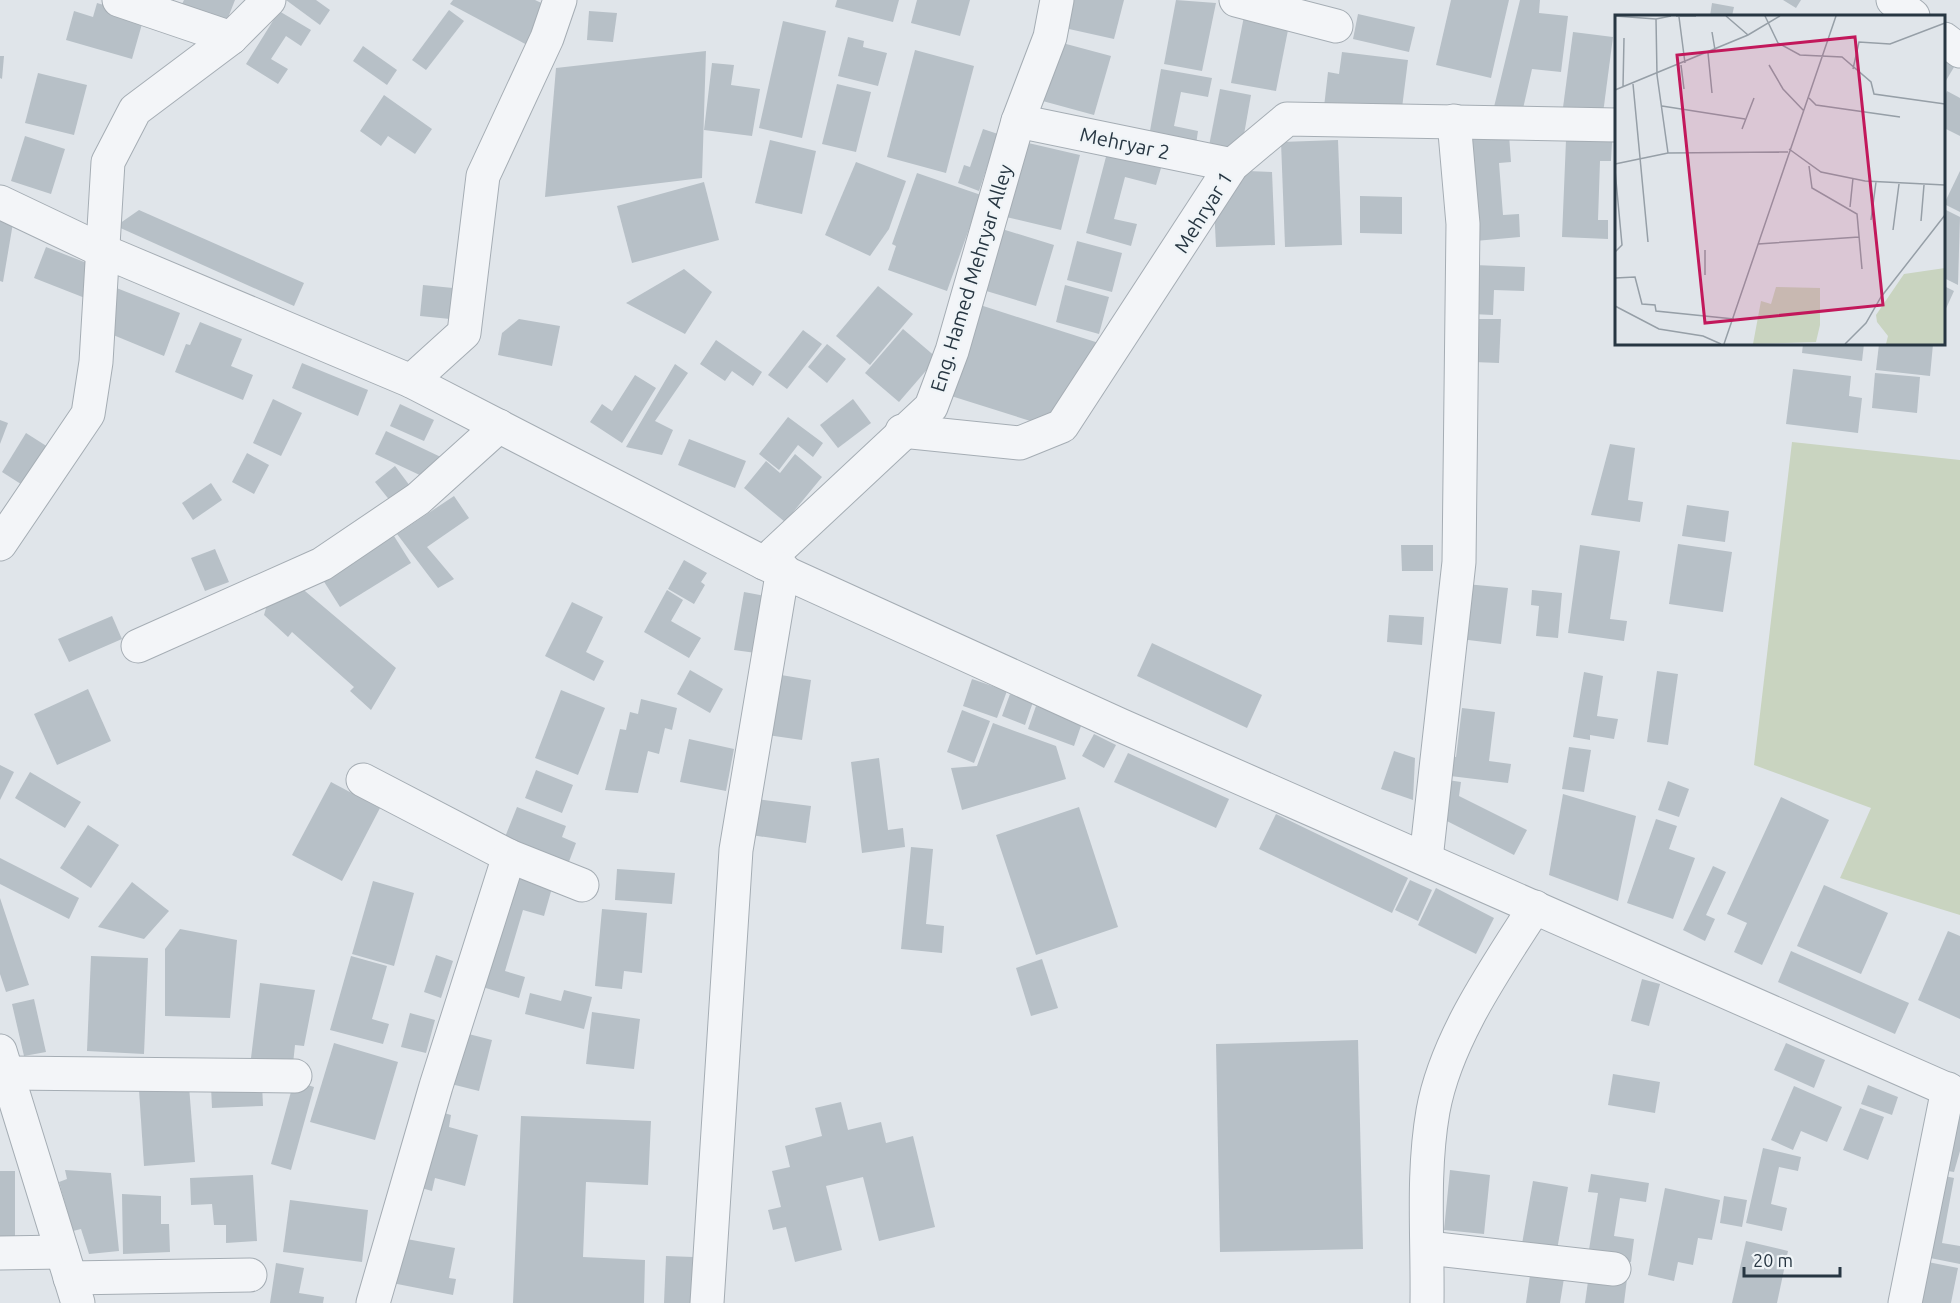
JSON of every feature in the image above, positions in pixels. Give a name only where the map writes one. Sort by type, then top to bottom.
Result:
[{"type":"street","points":[[119,0],[231,38]]},
{"type":"street","points":[[0,544],[88,414],[96,362],[108,162],[135,110],[231,38],[261,11],[269,0]]},
{"type":"street","points":[[411,381],[465,333],[483,176],[547,38],[560,0]]},
{"type":"street","name":"Eng. Hamed Mehryar Alley","points":[[773,566],[902,431],[932,406],[952,351],[1018,121],[1050,37],[1057,0]]},
{"type":"street","points":[[1236,0],[1336,26]]},
{"type":"street","points":[[1893,0],[1911,15]]},
{"type":"street","points":[[1945,40],[1960,51]]},
{"type":"street","name":"Mehryar 1","points":[[902,431],[1020,443],[1062,426],[1232,165],[1287,119],[1615,125]]},
{"type":"street","name":"Mehryar 2","points":[[1018,121],[1232,165]]},
{"type":"street","points":[[1426,859],[1459,562],[1463,224],[1454,121]]},
{"type":"street","points":[[0,202],[103,251],[411,381],[773,566],[1120,725],[1954,1092],[1905,1303]]},
{"type":"street","points":[[138,646],[322,564],[418,499],[499,426]]},
{"type":"street","points":[[707,1303],[736,850],[773,566]]},
{"type":"street","points":[[363,780],[509,856],[582,885]]},
{"type":"street","points":[[373,1303],[436,1086],[509,856]]},
{"type":"street","points":[[1427,1303],[1426,1182],[1434,1110],[1454,1047],[1491,975],[1535,907]]},
{"type":"street","points":[[70,1278],[4,1062],[295,1076]]},
{"type":"street","points":[[1428,1248],[1614,1269]]},
{"type":"street","points":[[0,1253],[70,1278],[250,1275]]},
{"type":"green space","points":[[1792,442],[1960,460],[1960,915],[1840,878],[1871,808],[1754,765]]},
{"type":"building","points":[[184,0],[235,0],[226,23],[182,4]]},
{"type":"building","points":[[286,0],[316,0],[330,10],[320,25]]},
{"type":"building","points":[[453,0],[535,0],[550,7],[529,46],[450,4]]},
{"type":"building","points":[[837,0],[899,0],[893,22],[835,7]]},
{"type":"building","points":[[917,0],[970,0],[960,36],[911,23]]},
{"type":"building","points":[[1066,0],[1124,0],[1114,39],[1060,27]]},
{"type":"building","points":[[1176,0],[1216,3],[1202,71],[1164,64]]},
{"type":"building","points":[[1451,0],[1509,0],[1491,78],[1436,65]]},
{"type":"building","points":[[1520,0],[1540,0],[1539,13],[1568,16],[1561,72],[1532,69],[1522,113],[1493,111]]},
{"type":"building","points":[[1783,0],[1801,0],[1796,8]]},
{"type":"building","points":[[97,3],[144,17],[132,59],[66,40],[74,11],[93,17]]},
{"type":"building","points":[[1712,3],[1734,7],[1732,15],[1710,15]]},
{"type":"building","points":[[449,10],[464,21],[426,70],[412,60]]},
{"type":"building","points":[[279,11],[311,30],[301,46],[286,36],[271,59],[288,69],[278,84],[246,64]]},
{"type":"building","points":[[589,11],[617,13],[613,42],[587,40]]},
{"type":"building","points":[[1245,11],[1290,20],[1276,91],[1231,83]]},
{"type":"building","points":[[1358,14],[1415,27],[1409,52],[1353,39]]},
{"type":"building","points":[[783,21],[826,31],[802,138],[759,128]]},
{"type":"building","points":[[1573,32],[1613,37],[1602,121],[1562,115]]},
{"type":"building","points":[[848,37],[864,41],[863,47],[887,53],[878,86],[838,76]]},
{"type":"building","points":[[1055,41],[1111,56],[1094,115],[1039,100]]},
{"type":"building","points":[[363,46],[397,70],[387,85],[353,61]]},
{"type":"building","points":[[1945,47],[1960,57],[1945,82]]},
{"type":"building","points":[[915,50],[974,66],[946,173],[887,157]]},
{"type":"building","points":[[706,51],[702,178],[545,197],[556,68]]},
{"type":"building","points":[[1342,52],[1408,60],[1401,116],[1324,107],[1328,72],[1339,74]]},
{"type":"building","points":[[0,56],[4,56],[2,79],[0,78]]},
{"type":"building","points":[[712,63],[734,65],[731,85],[760,89],[752,136],[704,130]]},
{"type":"building","points":[[1161,69],[1212,78],[1208,97],[1181,92],[1174,126],[1198,131],[1195,151],[1148,142]]},
{"type":"building","points":[[38,73],[87,85],[74,135],[25,123]]},
{"type":"building","points":[[837,84],[871,92],[856,152],[822,144]]},
{"type":"building","points":[[1220,89],[1251,95],[1243,140],[1228,155],[1208,151]]},
{"type":"building","points":[[1947,91],[1960,98],[1960,136],[1945,128]]},
{"type":"building","points":[[384,95],[432,129],[415,154],[388,136],[381,146],[360,131]]},
{"type":"building","points":[[983,129],[998,134],[979,191],[958,183],[964,165],[970,167]]},
{"type":"building","points":[[1509,135],[1511,162],[1499,163],[1503,215],[1519,214],[1520,237],[1475,241],[1468,138]]},
{"type":"building","points":[[25,136],[65,149],[51,194],[11,181]]},
{"type":"building","points":[[770,140],[816,151],[802,214],[755,203]]},
{"type":"building","points":[[1338,140],[1342,245],[1285,247],[1281,142]]},
{"type":"building","points":[[1566,140],[1612,142],[1611,161],[1600,161],[1598,220],[1608,220],[1608,239],[1562,237]]},
{"type":"building","points":[[1024,142],[1080,155],[1061,230],[1006,217]]},
{"type":"building","points":[[1107,153],[1161,168],[1156,185],[1125,177],[1114,219],[1137,224],[1131,246],[1086,233]]},
{"type":"building","points":[[856,162],[906,181],[889,229],[870,256],[825,235]]},
{"type":"building","points":[[1248,171],[1272,172],[1275,245],[1216,247],[1214,206]]},
{"type":"building","points":[[1960,171],[1960,212],[1945,204]]},
{"type":"building","points":[[917,173],[981,195],[947,291],[888,270],[896,246],[892,244]]},
{"type":"building","points":[[704,182],[719,240],[632,263],[617,206]]},
{"type":"building","points":[[1360,196],[1402,197],[1402,234],[1360,233]]},
{"type":"building","points":[[139,210],[304,283],[294,306],[116,226]]},
{"type":"building","points":[[1945,210],[1960,217],[1958,285],[1945,278]]},
{"type":"building","points":[[0,221],[13,223],[3,282],[0,281]]},
{"type":"building","points":[[1002,229],[1054,245],[1036,306],[983,290]]},
{"type":"building","points":[[1077,241],[1122,253],[1112,292],[1067,280]]},
{"type":"building","points":[[46,247],[97,267],[85,298],[34,278]]},
{"type":"building","points":[[1474,265],[1525,267],[1524,291],[1494,290],[1493,315],[1472,314]]},
{"type":"building","points":[[684,269],[712,292],[685,334],[626,303]]},
{"type":"building","points":[[423,285],[453,288],[450,319],[420,316]]},
{"type":"building","points":[[1065,285],[1109,297],[1099,334],[1056,322]]},
{"type":"building","points":[[878,286],[913,314],[870,365],[836,336]]},
{"type":"building","points":[[1945,286],[1954,291],[1945,311]]},
{"type":"building","points":[[114,287],[180,313],[164,356],[106,332]]},
{"type":"building","points":[[977,304],[1105,345],[1043,425],[948,395]]},
{"type":"building","points":[[519,319],[560,326],[552,366],[498,355],[502,333]]},
{"type":"building","points":[[1474,319],[1501,319],[1499,363],[1473,362]]},
{"type":"building","points":[[200,322],[242,339],[231,366],[253,375],[243,400],[175,372],[186,344],[190,345]]},
{"type":"building","points":[[903,329],[937,358],[899,402],[865,373]]},
{"type":"building","points":[[803,330],[822,344],[787,389],[768,375]]},
{"type":"building","points":[[716,340],[762,372],[753,386],[732,371],[725,381],[700,364]]},
{"type":"building","points":[[827,344],[846,359],[827,383],[808,367]]},
{"type":"building","points":[[1803,345],[1864,345],[1862,361],[1802,353]]},
{"type":"building","points":[[1879,345],[1933,345],[1930,376],[1876,370]]},
{"type":"building","points":[[302,363],[368,390],[358,416],[292,388]]},
{"type":"building","points":[[675,364],[688,373],[655,421],[673,430],[662,455],[626,447]]},
{"type":"building","points":[[1793,369],[1851,376],[1849,396],[1862,398],[1858,433],[1786,424]]},
{"type":"building","points":[[1875,373],[1920,377],[1917,413],[1872,408]]},
{"type":"building","points":[[635,375],[656,388],[622,443],[590,422],[602,404],[612,411]]},
{"type":"building","points":[[273,399],[302,413],[281,456],[253,443]]},
{"type":"building","points":[[853,399],[871,423],[838,448],[820,425]]},
{"type":"building","points":[[400,404],[434,420],[424,441],[390,426]]},
{"type":"building","points":[[788,417],[823,443],[813,457],[798,445],[779,470],[759,454]]},
{"type":"building","points":[[0,420],[8,423],[0,444]]},
{"type":"building","points":[[386,431],[445,459],[426,478],[375,454]]},
{"type":"building","points":[[26,433],[48,447],[24,486],[2,472]]},
{"type":"building","points":[[689,439],[746,461],[735,488],[678,465]]},
{"type":"building","points":[[1610,444],[1635,448],[1628,500],[1643,502],[1640,522],[1591,515]]},
{"type":"building","points":[[247,453],[269,465],[254,494],[232,482]]},
{"type":"building","points":[[795,454],[822,477],[785,522],[744,488],[766,461],[780,473]]},
{"type":"building","points":[[395,466],[410,486],[391,502],[375,482]]},
{"type":"building","points":[[211,483],[222,500],[193,520],[182,503]]},
{"type":"building","points":[[454,496],[469,518],[427,547],[454,579],[438,588],[397,534]]},
{"type":"building","points":[[1687,505],[1729,511],[1725,542],[1682,536]]},
{"type":"building","points":[[394,536],[411,563],[340,607],[323,580]]},
{"type":"building","points":[[1678,544],[1732,552],[1723,612],[1669,604]]},
{"type":"building","points":[[1401,545],[1433,545],[1433,571],[1402,571]]},
{"type":"building","points":[[1580,545],[1620,551],[1610,619],[1627,621],[1624,641],[1568,633]]},
{"type":"building","points":[[215,549],[229,582],[205,591],[191,558]]},
{"type":"building","points":[[684,560],[707,573],[701,582],[705,585],[694,604],[668,589]]},
{"type":"building","points":[[1466,584],[1508,588],[1501,644],[1460,639]]},
{"type":"building","points":[[299,586],[396,668],[371,710],[350,691],[354,687],[292,632],[288,637],[264,615],[268,601]]},
{"type":"building","points":[[667,590],[683,600],[671,621],[701,638],[689,658],[644,632]]},
{"type":"building","points":[[1532,590],[1562,593],[1558,638],[1536,636],[1539,606],[1531,605]]},
{"type":"building","points":[[744,592],[765,596],[756,653],[734,650]]},
{"type":"building","points":[[572,602],[603,617],[586,652],[604,661],[594,681],[545,656]]},
{"type":"building","points":[[1389,615],[1424,617],[1422,645],[1387,642]]},
{"type":"building","points":[[112,616],[122,639],[69,662],[58,639]]},
{"type":"building","points":[[1152,643],[1262,695],[1247,728],[1137,676]]},
{"type":"building","points":[[690,670],[723,689],[710,713],[677,694]]},
{"type":"building","points":[[1657,671],[1678,674],[1668,745],[1647,742]]},
{"type":"building","points":[[1584,672],[1603,676],[1597,716],[1618,719],[1614,739],[1590,735],[1590,740],[1573,737]]},
{"type":"building","points":[[769,673],[811,680],[802,740],[760,734]]},
{"type":"building","points":[[972,679],[1007,691],[997,718],[963,706]]},
{"type":"building","points":[[88,689],[111,741],[57,765],[34,714]]},
{"type":"building","points":[[561,690],[605,708],[578,775],[535,758]]},
{"type":"building","points":[[1010,694],[1033,702],[1025,725],[1002,716]]},
{"type":"building","points":[[641,699],[677,708],[672,730],[665,728],[659,754],[648,751],[638,793],[605,790],[620,729],[626,730],[630,712],[638,714]]},
{"type":"building","points":[[1036,706],[1082,723],[1074,746],[1028,729]]},
{"type":"building","points":[[1462,708],[1495,712],[1489,761],[1511,764],[1508,783],[1442,775],[1445,755],[1456,757]]},
{"type":"building","points":[[962,710],[990,721],[974,763],[947,752]]},
{"type":"building","points":[[993,723],[1056,746],[1066,779],[962,810],[951,768],[977,766]]},
{"type":"building","points":[[1094,734],[1116,745],[1104,768],[1082,756]]},
{"type":"building","points":[[689,739],[734,749],[726,791],[680,782]]},
{"type":"building","points":[[1569,747],[1591,750],[1584,792],[1562,789]]},
{"type":"building","points":[[1394,751],[1415,758],[1413,800],[1381,789]]},
{"type":"building","points":[[1128,753],[1229,799],[1216,828],[1114,782]]},
{"type":"building","points":[[879,758],[888,830],[903,828],[905,847],[862,853],[851,762]]},
{"type":"building","points":[[0,765],[14,772],[0,800]]},
{"type":"building","points":[[536,770],[573,785],[562,813],[525,798]]},
{"type":"building","points":[[30,772],[81,802],[65,828],[15,798]]},
{"type":"building","points":[[1441,779],[1461,782],[1459,796],[1527,830],[1514,855],[1435,815]]},
{"type":"building","points":[[1668,781],[1689,789],[1679,817],[1658,810]]},
{"type":"building","points":[[331,782],[380,808],[342,881],[292,855]]},
{"type":"building","points":[[1563,794],[1636,816],[1618,901],[1549,875]]},
{"type":"building","points":[[1781,797],[1829,820],[1762,965],[1734,952],[1747,923],[1727,914]]},
{"type":"building","points":[[756,799],[811,806],[806,843],[751,835]]},
{"type":"building","points":[[517,807],[566,826],[562,837],[576,843],[567,867],[503,842]]},
{"type":"building","points":[[1079,807],[1118,927],[1036,955],[996,835]]},
{"type":"building","points":[[1276,814],[1408,878],[1392,913],[1259,849]]},
{"type":"building","points":[[1656,819],[1677,826],[1669,849],[1695,858],[1673,919],[1627,903]]},
{"type":"building","points":[[88,825],[119,845],[91,888],[60,868]]},
{"type":"building","points":[[911,847],[933,849],[926,924],[944,926],[942,953],[901,949]]},
{"type":"building","points":[[0,858],[79,898],[69,919],[0,884]]},
{"type":"building","points":[[1713,866],[1726,872],[1706,915],[1715,919],[1705,941],[1683,930]]},
{"type":"building","points":[[617,869],[675,873],[672,904],[615,900]]},
{"type":"building","points":[[511,876],[552,888],[544,916],[523,910],[505,971],[525,977],[519,998],[479,986]]},
{"type":"building","points":[[1410,880],[1432,890],[1418,921],[1395,910]]},
{"type":"building","points":[[373,881],[414,893],[394,966],[352,954]]},
{"type":"building","points":[[132,882],[169,911],[144,939],[98,927]]},
{"type":"building","points":[[1824,885],[1888,913],[1861,974],[1797,946]]},
{"type":"building","points":[[1436,888],[1494,918],[1476,954],[1418,925]]},
{"type":"building","points":[[0,898],[29,985],[6,992],[0,974]]},
{"type":"building","points":[[602,909],[647,913],[642,973],[624,971],[622,989],[595,986]]},
{"type":"building","points":[[180,929],[237,940],[230,1018],[165,1016],[165,949]]},
{"type":"building","points":[[1948,931],[1960,936],[1960,1019],[1918,1000]]},
{"type":"building","points":[[1791,951],[1909,1003],[1895,1034],[1778,982]]},
{"type":"building","points":[[436,955],[453,961],[441,998],[424,992]]},
{"type":"building","points":[[91,956],[148,958],[144,1054],[87,1051]]},
{"type":"building","points":[[351,956],[387,966],[372,1019],[389,1024],[383,1044],[330,1030]]},
{"type":"building","points":[[1042,959],[1058,1008],[1031,1016],[1016,968]]},
{"type":"building","points":[[1642,979],[1660,984],[1649,1026],[1631,1021]]},
{"type":"building","points":[[260,983],[315,990],[304,1046],[295,1045],[293,1064],[251,1058]]},
{"type":"building","points":[[564,990],[592,997],[584,1029],[525,1014],[530,993],[561,1001]]},
{"type":"building","points":[[34,999],[46,1052],[24,1056],[12,1004]]},
{"type":"building","points":[[592,1012],[640,1019],[634,1069],[586,1064]]},
{"type":"building","points":[[410,1013],[435,1020],[426,1053],[401,1047]]},
{"type":"building","points":[[457,1031],[492,1040],[479,1091],[443,1082]]},
{"type":"building","points":[[1358,1040],[1363,1249],[1220,1252],[1216,1044]]},
{"type":"building","points":[[334,1043],[398,1062],[375,1140],[310,1122]]},
{"type":"building","points":[[1786,1043],[1825,1060],[1814,1088],[1774,1070]]},
{"type":"building","points":[[1613,1074],[1660,1082],[1655,1113],[1608,1105]]},
{"type":"building","points":[[294,1081],[314,1087],[291,1170],[271,1164]]},
{"type":"building","points":[[262,1084],[263,1106],[212,1108],[211,1087]]},
{"type":"building","points":[[1868,1085],[1898,1097],[1892,1115],[1861,1104]]},
{"type":"building","points":[[189,1086],[195,1162],[144,1166],[139,1090]]},
{"type":"building","points":[[1794,1086],[1842,1107],[1827,1142],[1801,1131],[1793,1150],[1771,1140]]},
{"type":"building","points":[[841,1102],[848,1130],[881,1122],[886,1143],[913,1136],[935,1227],[879,1241],[863,1177],[826,1186],[842,1250],[795,1262],[786,1227],[773,1230],[768,1210],[781,1207],[772,1171],[790,1167],[785,1146],[822,1136],[815,1108]]},
{"type":"building","points":[[1860,1108],[1884,1117],[1868,1160],[1843,1150]]},
{"type":"building","points":[[434,1110],[451,1115],[449,1127],[478,1135],[465,1186],[435,1178],[432,1191],[414,1186]]},
{"type":"building","points":[[1946,1112],[1960,1119],[1960,1151],[1954,1172],[1936,1169]]},
{"type":"building","points":[[521,1116],[651,1121],[648,1185],[586,1182],[583,1257],[645,1260],[644,1303],[513,1303]]},
{"type":"building","points":[[1763,1148],[1801,1157],[1798,1171],[1779,1167],[1771,1204],[1787,1208],[1782,1231],[1746,1223]]},
{"type":"building","points":[[65,1170],[111,1173],[119,1251],[89,1254],[81,1229],[73,1231],[59,1182],[67,1179]]},
{"type":"building","points":[[1450,1170],[1490,1175],[1484,1234],[1444,1230]]},
{"type":"building","points":[[0,1171],[15,1171],[15,1238],[0,1238]]},
{"type":"building","points":[[1591,1174],[1649,1183],[1646,1202],[1620,1198],[1614,1236],[1634,1239],[1631,1262],[1588,1256],[1598,1193],[1588,1192]]},
{"type":"building","points":[[1935,1174],[1954,1178],[1942,1243],[1960,1246],[1960,1264],[1920,1256]]},
{"type":"building","points":[[253,1175],[257,1241],[226,1243],[226,1225],[214,1225],[212,1204],[191,1205],[190,1178]]},
{"type":"building","points":[[1533,1181],[1568,1187],[1557,1250],[1522,1244]]},
{"type":"building","points":[[1665,1188],[1720,1200],[1712,1240],[1698,1238],[1693,1265],[1678,1262],[1674,1281],[1648,1275]]},
{"type":"building","points":[[122,1194],[161,1196],[161,1224],[169,1224],[170,1252],[123,1254]]},
{"type":"building","points":[[1724,1196],[1747,1200],[1742,1227],[1720,1223]]},
{"type":"building","points":[[290,1200],[368,1210],[362,1262],[283,1252]]},
{"type":"building","points":[[396,1237],[455,1248],[449,1278],[456,1279],[453,1295],[387,1282]]},
{"type":"building","points":[[1746,1241],[1788,1251],[1777,1303],[1732,1303]]},
{"type":"building","points":[[666,1256],[693,1257],[691,1303],[664,1303]]},
{"type":"building","points":[[1918,1260],[1958,1268],[1951,1303],[1910,1303]]},
{"type":"building","points":[[276,1263],[304,1268],[299,1293],[324,1297],[323,1303],[270,1303]]},
{"type":"building","points":[[1531,1268],[1565,1272],[1560,1303],[1526,1303]]},
{"type":"building","points":[[1589,1274],[1627,1279],[1624,1303],[1585,1303]]}]
